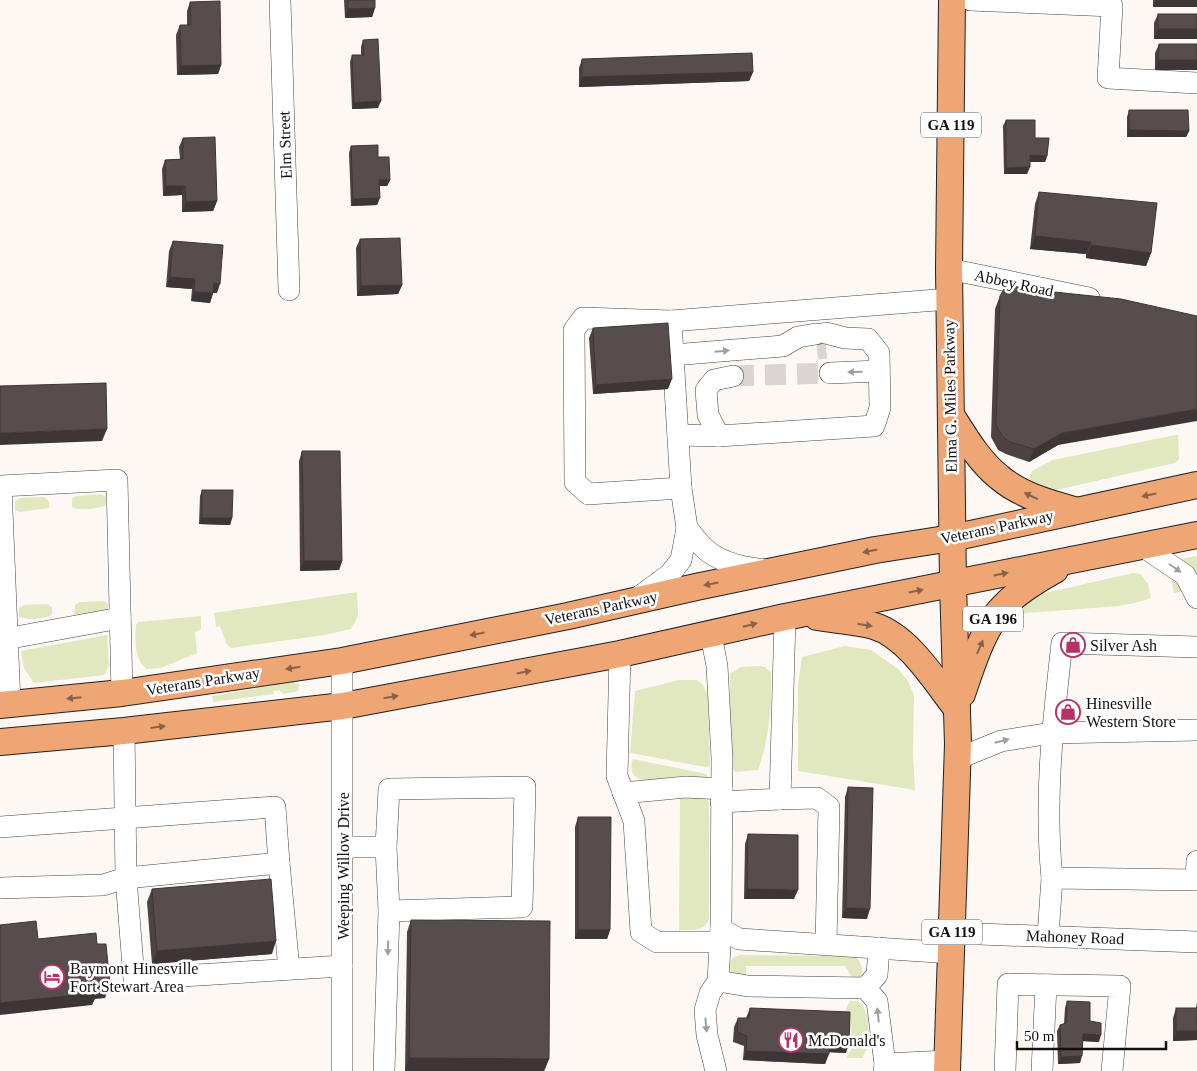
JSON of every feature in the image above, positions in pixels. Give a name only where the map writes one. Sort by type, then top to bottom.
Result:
[{"type":"main road","name":"Elma G. Miles Parkway","points":[[952,0],[949,299],[952,538],[957,709],[952,943]]},
{"type":"main road","points":[[951,415],[969,444],[999,478],[1041,501],[1077,511]]},
{"type":"main road","name":"Veterans Parkway","points":[[5,705],[122,694],[342,661],[560,618],[875,550],[952,538],[1197,485]]},
{"type":"main road","name":"GA 196","points":[[957,709],[980,647],[993,619],[1003,606],[1029,585],[1070,560],[1197,535]]},
{"type":"main road","points":[[0,742],[124,731],[343,706],[620,654],[792,615],[1070,560]]},
{"type":"main road","points":[[792,615],[874,626],[897,638],[918,659],[957,709]]},
{"type":"main road","name":"GA 119","points":[[947,1066],[952,943]]},
{"type":"street","name":"Elm Street","points":[[280,0],[289,290]]},
{"type":"street","points":[[970,0],[1112,6],[1108,78],[1197,83]]},
{"type":"street","name":"Abbey Road","points":[[949,269],[1111,303]]},
{"type":"street","points":[[681,488],[588,494],[575,482],[574,330],[583,318],[671,321],[949,299]]},
{"type":"street","points":[[633,601],[670,574],[680,560],[687,528],[681,488],[671,321]]},
{"type":"street","points":[[673,355],[783,346],[798,337],[825,340],[868,339],[879,353],[880,408],[874,426],[719,436],[678,435]]},
{"type":"street","points":[[830,373],[880,371]]},
{"type":"street","points":[[719,436],[708,415],[706,390],[714,380],[732,376]]},
{"type":"street","points":[[5,705],[1,486],[117,480],[122,694]]},
{"type":"street","points":[[687,528],[703,548],[725,561],[751,569],[776,571]]},
{"type":"street","points":[[1142,546],[1185,575],[1197,598]]},
{"type":"street","points":[[780,799],[792,615]]},
{"type":"street","points":[[4,639],[120,618]]},
{"type":"street","points":[[712,634],[717,666],[722,758],[720,936],[718,981],[710,993],[705,1010],[707,1035],[716,1071]]},
{"type":"street","points":[[1048,936],[1052,878],[1048,838],[1052,733],[1062,643],[1197,647]]},
{"type":"street","points":[[620,654],[617,776],[634,821],[641,932],[657,942],[720,936]]},
{"type":"street","name":"Weeping Willow Drive","points":[[342,661],[342,1071]]},
{"type":"street","points":[[957,759],[1001,741],[1052,733],[1197,730]]},
{"type":"street","points":[[124,731],[126,878],[134,979],[342,966]]},
{"type":"street","points":[[384,1071],[389,911],[386,847],[390,789],[525,787],[522,907],[389,911]]},
{"type":"street","points":[[624,793],[686,787],[721,795],[780,799],[817,798],[829,807],[826,944]]},
{"type":"street","points":[[0,826],[276,807],[289,969]]},
{"type":"street","points":[[343,847],[386,847]]},
{"type":"street","points":[[0,888],[103,885],[126,878],[279,863]]},
{"type":"street","points":[[1052,878],[1197,878]]},
{"type":"street","name":"Mahoney Road","points":[[720,936],[739,939],[879,948],[1048,936],[1197,942]]},
{"type":"street","points":[[865,988],[877,975],[879,948]]},
{"type":"street","points":[[718,981],[748,986],[865,988],[877,1001],[884,1067],[947,1066]]},
{"type":"street","points":[[1005,1071],[1008,984],[1120,986],[1112,1071]]},
{"type":"street","points":[[1042,1071],[1046,985]]},
{"type":"green space","points":[[1178,435],[1179,459],[1175,463],[1056,490],[1030,486],[1032,471],[1053,460]]},
{"type":"green space","points":[[101,494],[106,497],[106,505],[89,509],[72,507],[72,498]]},
{"type":"green space","points":[[44,497],[49,501],[49,508],[20,512],[15,510],[15,501],[21,498]]},
{"type":"green space","points":[[1197,556],[1197,588],[1174,593],[1170,571],[1174,563]]},
{"type":"green space","points":[[1133,573],[1140,574],[1148,584],[1151,598],[1119,606],[1015,615],[1013,609],[1028,598],[1041,594]]},
{"type":"green space","points":[[357,592],[358,616],[351,629],[324,635],[231,648],[226,643],[220,626],[216,627],[214,613]]},
{"type":"green space","points":[[103,601],[108,603],[108,612],[79,616],[74,614],[75,605],[80,602]]},
{"type":"green space","points":[[47,604],[52,607],[52,615],[36,619],[19,617],[19,608],[24,605]]},
{"type":"green space","points":[[201,616],[201,629],[195,632],[197,653],[161,668],[147,669],[143,665],[136,649],[135,637],[138,622]]},
{"type":"green space","points":[[107,635],[109,666],[104,675],[34,683],[24,668],[21,651]]},
{"type":"green space","points":[[845,646],[871,650],[898,669],[908,681],[914,695],[913,753],[915,790],[798,771],[798,685],[802,657]]},
{"type":"green space","points":[[741,667],[765,667],[771,673],[771,698],[765,746],[758,770],[735,772],[730,763],[730,674]]},
{"type":"green space","points":[[679,680],[697,680],[703,685],[708,696],[710,766],[705,767],[630,753],[635,691]]},
{"type":"green space","points":[[293,682],[300,685],[298,691],[284,694],[279,690],[273,691],[274,694],[213,702],[212,696]]},
{"type":"green space","points":[[633,759],[707,774],[707,779],[642,780],[632,772]]},
{"type":"green space","points":[[680,796],[699,797],[709,802],[709,919],[704,926],[693,930],[679,930]]},
{"type":"green space","points":[[740,955],[850,956],[857,958],[862,972],[860,978],[853,979],[845,966],[746,966],[746,977],[732,973],[729,964],[734,957]]},
{"type":"green space","points":[[850,1001],[857,1001],[863,1005],[868,1018],[868,1047],[862,1058],[847,1058],[851,1051],[851,1029],[845,1013]]},
{"type":"building","points":[[348,0],[375,0],[375,8],[348,9]]},
{"type":"building","points":[[220,1],[221,65],[181,66],[180,25],[191,25],[190,2]]},
{"type":"building","points":[[1158,14],[1197,14],[1197,29],[1158,29]]},
{"type":"building","points":[[378,39],[381,101],[354,103],[352,55],[364,55],[363,40]]},
{"type":"building","points":[[1159,44],[1197,44],[1197,60],[1158,60]]},
{"type":"building","points":[[752,53],[753,72],[582,77],[582,59]]},
{"type":"building","points":[[1129,110],[1188,110],[1189,131],[1129,130]]},
{"type":"building","points":[[1006,120],[1035,120],[1035,138],[1049,138],[1047,156],[1030,155],[1030,167],[1006,168]]},
{"type":"building","points":[[215,137],[217,201],[186,202],[185,186],[166,186],[165,160],[183,159],[183,138]]},
{"type":"building","points":[[378,145],[378,157],[389,157],[390,180],[379,180],[380,198],[353,199],[351,146]]},
{"type":"building","points":[[1039,192],[1157,203],[1151,253],[1091,245],[1091,242],[1035,236]]},
{"type":"building","points":[[400,238],[402,285],[361,286],[360,239]]},
{"type":"building","points":[[173,241],[223,245],[220,284],[214,283],[213,293],[194,292],[195,279],[170,277]]},
{"type":"building","points":[[1014,286],[1026,289],[1121,299],[1197,316],[1197,409],[1062,433],[1034,449],[1010,442],[1003,437],[996,425],[1000,296],[1004,289]]},
{"type":"building","points":[[668,323],[672,379],[596,385],[593,328]]},
{"type":"building","points":[[106,383],[107,429],[0,433],[0,386]]},
{"type":"building","points":[[302,451],[340,451],[342,561],[304,561]]},
{"type":"building","points":[[202,490],[233,490],[232,518],[202,518]]},
{"type":"building","points":[[848,787],[873,788],[870,909],[846,908]]},
{"type":"building","points":[[578,817],[611,817],[610,930],[578,930]]},
{"type":"building","points":[[748,834],[798,835],[798,890],[747,889]]},
{"type":"building","points":[[271,879],[276,941],[157,951],[152,889]]},
{"type":"building","points":[[411,920],[550,921],[549,1059],[409,1058]]},
{"type":"building","name":"Baymont Hinesville Fort Stewart Area","points":[[36,921],[38,939],[96,933],[97,944],[106,944],[110,985],[96,987],[97,993],[0,1003],[0,925]]},
{"type":"building","points":[[1067,1001],[1090,1002],[1090,1021],[1101,1023],[1101,1035],[1083,1034],[1082,1056],[1061,1057],[1060,1025],[1066,1023]]},
{"type":"building","points":[[750,1008],[850,1012],[849,1044],[830,1043],[829,1054],[746,1051],[747,1036],[737,1032],[738,1018],[749,1018]]},
{"type":"building","points":[[1176,1008],[1197,1008],[1197,1031],[1176,1031]]},
{"type":"tunnel","points":[[817,349],[826,348]]},
{"type":"tunnel","points":[[733,376],[830,373]]},
{"type":"place","name":"Silver Ash","points":[[1073,645]]},
{"type":"place","name":"Hinesville Western Store","points":[[1068,712]]},
{"type":"place","name":"Baymont Hinesville Fort Stewart Area","points":[[52,977]]},
{"type":"place","name":"McDonald's","points":[[791,1040]]}]
